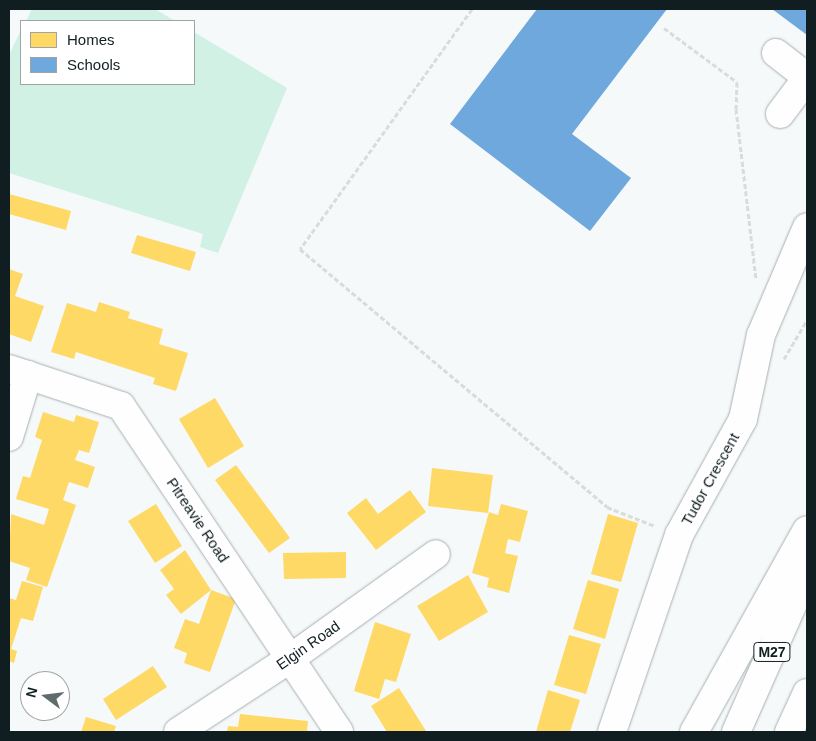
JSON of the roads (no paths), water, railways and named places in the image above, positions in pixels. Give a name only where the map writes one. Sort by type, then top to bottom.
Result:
[{"type":"main road","points":[[776,53],[807,77],[780,114]]},
{"type":"main road","name":"Tudor Crescent","points":[[612,732],[679,535],[743,420],[761,335],[807,227]]},
{"type":"main road","points":[[9,437],[18,372]]},
{"type":"main road","name":"Pitreavie Road","points":[[18,372],[121,406],[339,732]]},
{"type":"main road","points":[[694,732],[807,530]]},
{"type":"main road","name":"Elgin Road","points":[[178,732],[291,658],[436,554]]},
{"type":"main road","name":"M27","points":[[736,732],[807,572]]},
{"type":"main road","points":[[789,732],[807,693]]}]
